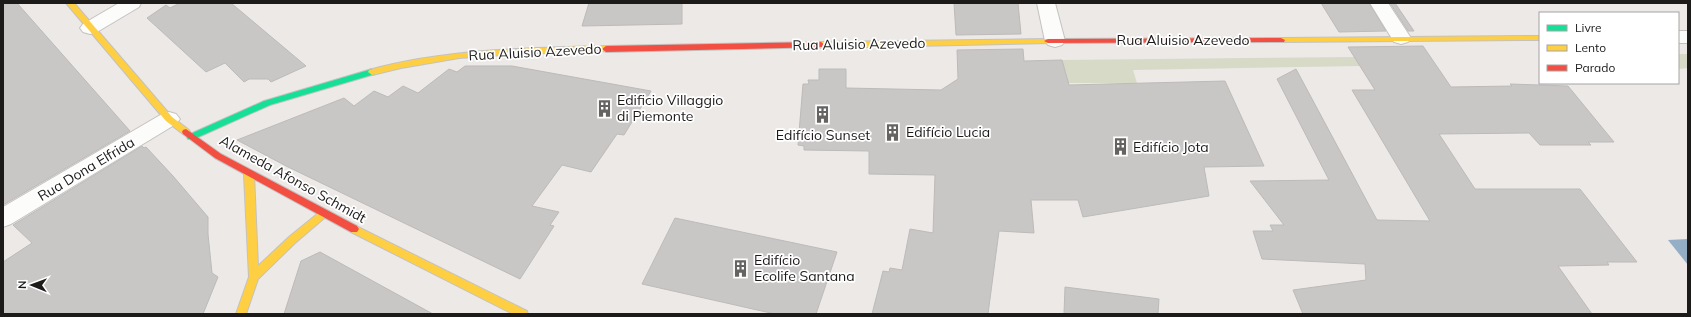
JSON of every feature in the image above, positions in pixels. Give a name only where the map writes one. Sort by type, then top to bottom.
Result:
[{"type":"street","name":"Alameda Afonso Schmidt","points":[[70,3],[169,120],[191,137],[249,174],[324,214],[523,314]]},
{"type":"street","points":[[90,28],[132,3]]},
{"type":"street","points":[[1046,3],[1055,41]]},
{"type":"street","points":[[1379,3],[1402,38]]},
{"type":"street","name":"Rua Aluisio Azevedo","points":[[191,137],[267,103],[325,85],[391,67],[453,56],[553,50],[1055,41],[1539,38]]},
{"type":"street","name":"Rua Dona Elfrida","points":[[3,218],[169,120]]},
{"type":"street","points":[[241,314],[254,278],[249,174]]},
{"type":"street","points":[[254,278],[292,240],[324,214]]},
{"type":"green space","points":[[1679,54],[1688,54],[1688,68],[1679,69]]},
{"type":"green space","points":[[1355,57],[1360,66],[1133,70],[1137,83],[1068,83],[1062,60]]},
{"type":"water","points":[[1688,239],[1688,265],[1668,240]]},
{"type":"building","points":[[3,3],[17,3],[130,131],[3,205]]},
{"type":"building","points":[[180,3],[231,3],[306,66],[271,82],[268,79],[249,79],[244,82],[225,63],[206,72],[147,18],[166,5],[170,8]]},
{"type":"building","points":[[589,3],[682,3],[682,24],[582,26]]},
{"type":"building","points":[[954,3],[1018,3],[1021,34],[956,35]]},
{"type":"building","points":[[1321,3],[1369,3],[1386,31],[1339,32]]},
{"type":"building","points":[[1390,3],[1395,3],[1414,31],[1408,31]]},
{"type":"building","points":[[1423,46],[1451,87],[1512,86],[1510,84],[1568,86],[1614,142],[1588,142],[1591,145],[1540,145],[1529,133],[1439,134],[1475,189],[1580,189],[1637,262],[1607,262],[1609,265],[1558,266],[1592,314],[1303,314],[1293,290],[1366,280],[1365,264],[1262,259],[1253,231],[1273,231],[1270,225],[1284,225],[1250,181],[1329,180],[1277,79],[1296,69],[1377,220],[1430,221],[1352,90],[1375,90],[1348,47]]},
{"type":"building","points":[[1023,49],[1024,61],[1062,60],[1069,85],[1225,81],[1264,166],[1204,167],[1209,196],[1083,217],[1078,200],[1031,200],[1034,233],[999,231],[988,314],[872,314],[883,271],[889,272],[890,268],[902,270],[910,229],[933,233],[935,175],[869,174],[869,151],[804,150],[804,146],[798,145],[803,84],[809,84],[808,80],[819,80],[819,69],[846,69],[846,88],[941,90],[958,79],[957,50]]},
{"type":"building","points":[[465,66],[512,66],[651,91],[624,135],[617,134],[591,172],[562,165],[532,206],[559,212],[550,225],[554,226],[520,279],[286,166],[237,140],[344,98],[354,106],[374,91],[388,97],[403,86],[418,93],[449,69],[457,72]]},
{"type":"building","points":[[142,146],[144,148],[146,147],[173,176],[208,217],[208,234],[212,273],[218,277],[203,314],[3,314],[3,262],[32,243],[13,225]]},
{"type":"building","name":"Edifício Ecolife Santana","points":[[675,218],[837,252],[816,314],[775,314],[642,284]]},
{"type":"building","points":[[320,252],[433,314],[284,314],[301,261]]},
{"type":"building","points":[[1065,287],[1159,299],[1158,314],[1064,314]]},
{"type":"traffic: fast","points":[[191,137],[267,103],[372,72]]},
{"type":"traffic: slow","points":[[70,3],[169,119],[186,132]]},
{"type":"traffic: slow","points":[[1281,40],[1539,38]]},
{"type":"traffic: slow","points":[[821,45],[1048,41]]},
{"type":"traffic: slow","points":[[372,72],[430,60],[488,53],[606,49]]},
{"type":"traffic: slow","points":[[241,314],[254,277],[249,174]]},
{"type":"traffic: slow","points":[[254,277],[292,240],[324,214]]},
{"type":"traffic: slow","points":[[354,229],[523,314]]},
{"type":"traffic: jam","points":[[1048,41],[1281,40]]},
{"type":"traffic: jam","points":[[606,49],[821,45]]},
{"type":"traffic: jam","points":[[186,132],[218,156],[354,229]]},
{"type":"place","name":"Edificio Villaggio di Piemonte","points":[[604,108]]},
{"type":"place","name":"Edifício Sunset","points":[[823,115]]},
{"type":"place","name":"Edifício Lucia","points":[[893,132]]},
{"type":"place","name":"Edifício Jota","points":[[1120,147]]},
{"type":"place","name":"Edifício Ecolife Santana","points":[[741,268]]}]
